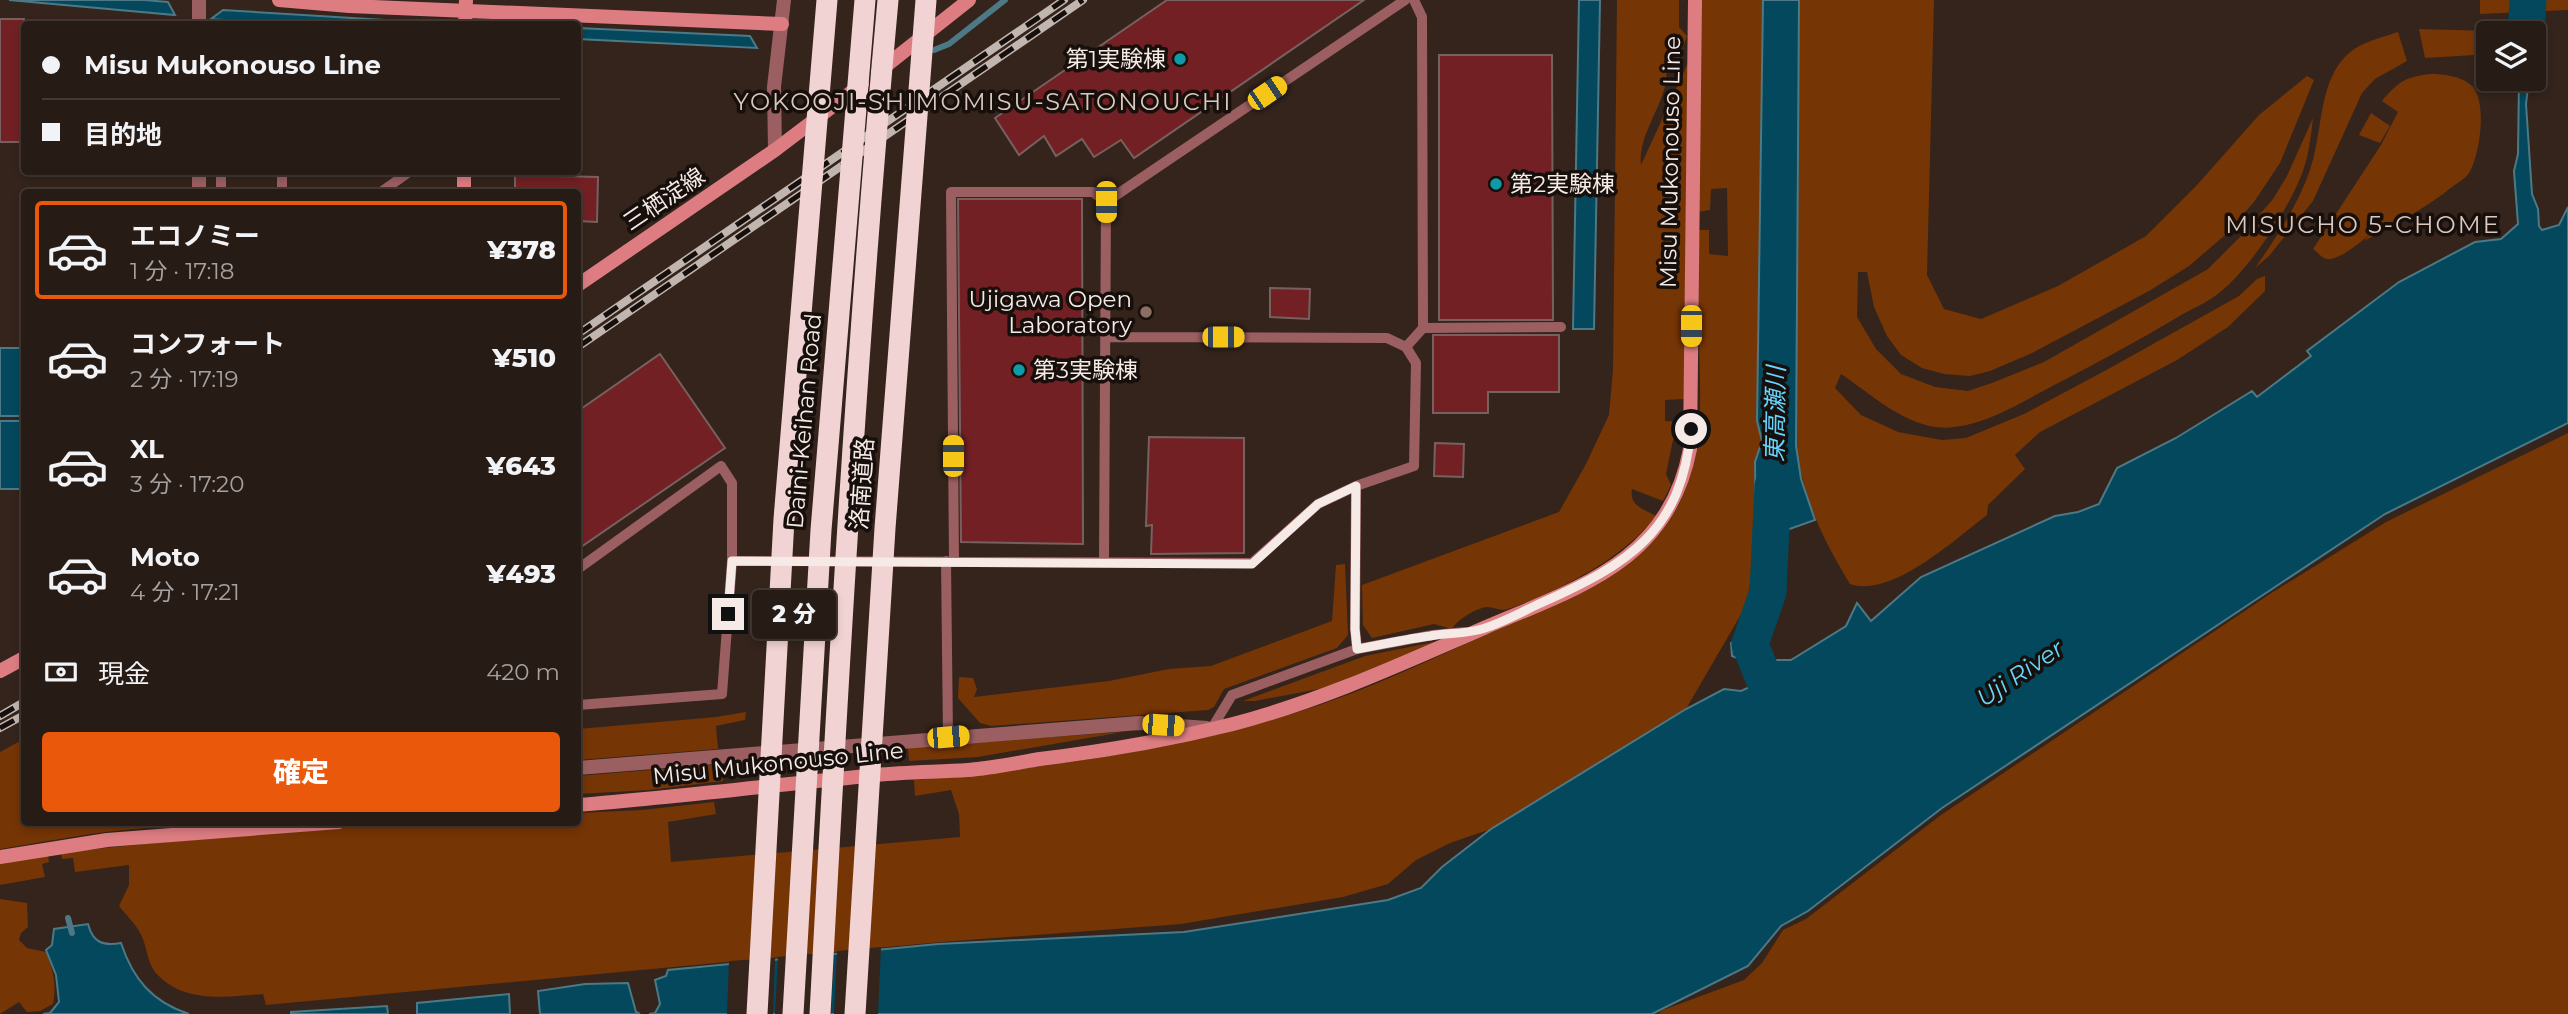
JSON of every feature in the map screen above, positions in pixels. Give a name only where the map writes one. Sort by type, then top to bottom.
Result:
[{"type":"highway","points":[[757,1014],[784,519],[827,0]]},
{"type":"highway","name":"Daini-Keihan Road","points":[[793,1014],[821,530],[865,0]]},
{"type":"highway","points":[[820,1014],[846,529],[888,0]]},
{"type":"highway","name":"洛南道路","points":[[855,1014],[885,528],[926,0]]},
{"type":"main road","points":[[279,0],[465,12],[782,24]]},
{"type":"main road","name":"Misu Mukonouso Line","points":[[581,805],[904,772],[969,770],[1126,748],[1212,728],[1298,705],[1358,684],[1555,597],[1630,556],[1657,528],[1680,487],[1690,449],[1695,0]]},
{"type":"main road","name":"三栖淀線","points":[[581,283],[775,150],[896,58],[963,2]]},
{"type":"main road","points":[[0,671],[21,660]]},
{"type":"main road","points":[[0,857],[107,840],[284,826]]},
{"type":"street","points":[[775,150],[774,87],[784,0]]},
{"type":"street","points":[[199,2],[201,21]]},
{"type":"street","points":[[581,768],[1139,723],[1212,728]]},
{"type":"street","points":[[242,829],[250,826]]},
{"type":"lane","points":[[1106,202],[1405,0]]},
{"type":"lane","points":[[1406,347],[1423,328],[1422,18],[1414,0]]},
{"type":"lane","points":[[385,189],[405,175]]},
{"type":"lane","points":[[948,737],[950,192],[1093,192],[1106,202]]},
{"type":"lane","points":[[1104,561],[1106,202]]},
{"type":"lane","points":[[1423,328],[1561,327]]},
{"type":"lane","points":[[732,561],[1104,561],[1252,564],[1318,504],[1356,486],[1414,466],[1416,363],[1406,347],[1387,338],[1107,337]]},
{"type":"lane","points":[[581,567],[721,467],[732,483],[732,561],[722,694],[581,705]]},
{"type":"lane","points":[[1356,486],[1357,649]]},
{"type":"lane","points":[[1212,728],[1232,695],[1357,649],[1433,635],[1479,630]]},
{"type":"shaded area","points":[[1617,0],[1679,0],[1679,27],[1687,36],[1679,59],[1672,55],[1667,64],[1665,86],[1641,155],[1641,165],[1688,63],[1684,399],[1665,400],[1665,421],[1683,422],[1683,431],[1673,440],[1666,474],[1671,485],[1663,501],[1632,489],[1635,503],[1656,516],[1642,532],[1608,560],[1569,583],[1505,610],[1487,607],[1478,610],[1462,618],[1452,629],[1434,624],[1372,638],[1363,625],[1362,585],[1559,512],[1609,415],[1613,370]]},
{"type":"shaded area","points":[[1700,0],[1763,0],[1757,421],[1762,441],[1755,462],[1756,541],[1747,604],[1686,709],[1491,829],[1450,843],[1416,860],[1388,884],[1343,897],[1181,924],[941,942],[266,1005],[263,994],[206,996],[192,994],[166,982],[152,967],[135,924],[119,906],[129,885],[129,865],[75,872],[73,858],[62,859],[61,853],[336,828],[581,826],[581,813],[642,810],[714,802],[716,814],[668,822],[671,862],[960,837],[959,814],[951,790],[915,796],[914,780],[1011,770],[1157,747],[1252,726],[1324,704],[1375,684],[1603,581],[1648,547],[1666,526],[1689,481],[1698,442],[1698,230],[1709,230],[1709,254],[1728,256],[1727,188],[1711,189],[1710,210],[1697,212]]},
{"type":"shaded area","points":[[1799,0],[1934,0],[1927,275],[1944,309],[1981,319],[2058,286],[2146,236],[2197,185],[2259,115],[2307,76],[2314,80],[2280,163],[2254,202],[2224,236],[2189,266],[2149,291],[2030,354],[1990,371],[1970,376],[1944,374],[1922,368],[1901,355],[1887,336],[1874,307],[1867,272],[1858,272],[1857,317],[1876,349],[1901,374],[1935,387],[1968,391],[1992,383],[2044,362],[2208,269],[2273,199],[2287,176],[2313,118],[2307,158],[2297,186],[2268,236],[2243,269],[2209,300],[2108,356],[1997,415],[1954,427],[1923,424],[1893,411],[1841,374],[1835,388],[1861,415],[1898,432],[1942,440],[1966,438],[2024,414],[2110,368],[2239,296],[2257,279],[2265,276],[2265,291],[2228,327],[2177,360],[2040,432],[2015,455],[2025,469],[1988,505],[1987,515],[1958,538],[1903,575],[1867,586],[1850,584],[1831,551],[1809,501],[1796,446]]},
{"type":"shaded area","points":[[2480,0],[2568,0],[2568,10],[2480,14]]},
{"type":"shaded area","points":[[2419,29],[2476,31],[2475,55],[2425,58]]},
{"type":"shaded area","points":[[2398,32],[2407,61],[2375,79],[2362,93],[2313,201],[2269,256],[2255,268],[2286,221],[2305,183],[2333,74],[2341,61],[2353,50]]},
{"type":"shaded area","points":[[2430,74],[2462,79],[2476,92],[2481,115],[2479,141],[2469,173],[2410,216],[2364,241],[2371,233],[2344,254],[2332,259],[2323,257],[2313,249],[2381,145],[2398,112],[2382,101],[2403,82]]},
{"type":"shaded area","points":[[2371,113],[2390,126],[2380,143],[2359,135]]},
{"type":"shaded area","points":[[2568,433],[2568,1014],[1658,1014],[1744,980],[1762,963],[1783,930],[1806,919],[1941,815],[2273,592],[2386,522]]},
{"type":"shaded area","points":[[1345,564],[1348,635],[1337,648],[1224,689],[1214,707],[1208,710],[991,726],[980,723],[958,698],[959,677],[973,678],[977,689],[974,697],[1109,681],[1169,669],[1211,666],[1332,621],[1336,565]]},
{"type":"shaded area","points":[[1444,640],[1324,688],[1243,701],[1365,656]]},
{"type":"shaded area","points":[[746,712],[745,720],[716,726],[718,749],[581,760],[581,729]]},
{"type":"shaded area","points":[[1123,732],[978,757],[909,761],[908,747]]},
{"type":"shaded area","points":[[21,741],[21,826],[196,826],[110,831],[0,849],[0,752]]},
{"type":"shaded area","points":[[722,764],[723,781],[649,790],[581,794],[581,776]]},
{"type":"shaded area","points":[[48,855],[49,862],[42,864],[45,877],[0,885],[0,863]]},
{"type":"shaded area","points":[[0,899],[27,903],[28,927],[21,933],[19,940],[27,948],[46,952],[52,971],[54,997],[53,1004],[40,1011],[27,1012],[19,1002],[0,1014]]},
{"type":"water","points":[[9,0],[168,2],[175,15]]},
{"type":"water","points":[[1579,0],[1600,0],[1594,329],[1573,329]]},
{"type":"water","points":[[1763,0],[1799,0],[1796,446],[1801,479],[1815,520],[1756,541],[1755,462],[1762,441],[1757,421]]},
{"type":"water","points":[[2515,0],[2542,0],[2541,19],[2517,21],[2514,16]]},
{"type":"water","points":[[223,10],[402,21],[238,21],[211,19]]},
{"type":"water","points":[[581,28],[750,36],[757,48],[581,39]]},
{"type":"water","name":"Uji River","points":[[2519,91],[2528,91],[2526,104],[2532,194],[2542,230],[2559,225],[2568,207],[2568,423],[2385,514],[1942,808],[1808,911],[1781,926],[1748,966],[1652,1014],[649,1014],[655,1013],[660,1004],[655,980],[666,976],[668,970],[938,944],[1184,932],[1388,900],[1421,888],[1442,867],[1491,829],[1686,709],[1724,689],[1741,691],[1750,687],[1745,661],[1732,656],[1731,643],[1747,634],[1763,640],[1774,660],[1791,660],[1846,626],[1857,603],[1871,621],[1921,577],[2055,516],[2078,512],[2099,504],[2117,468],[2176,438],[2252,391],[2257,397],[2311,356],[2307,351],[2399,282],[2475,242],[2501,239],[2518,224],[2514,171],[2518,154]]},
{"type":"water","points":[[0,348],[21,348],[21,416],[0,416]]},
{"type":"water","points":[[0,421],[21,421],[21,489],[0,489]]},
{"type":"water","points":[[88,924],[100,942],[121,943],[131,968],[154,996],[189,1014],[43,1014],[50,1013],[59,1002],[56,975],[46,950],[52,945],[54,929]]},
{"type":"water","points":[[628,983],[636,1012],[640,1014],[540,1014],[538,991],[585,984]]},
{"type":"water","points":[[509,994],[510,1014],[417,1014],[417,1003]]},
{"type":"water","points":[[387,1006],[388,1014],[291,1014],[291,1012]]},
{"type":"pier","points":[[881,947],[878,1014],[834,1014],[837,951]]},
{"type":"pier","points":[[834,952],[831,1014],[775,1014],[778,957]]},
{"type":"pier","points":[[775,958],[773,1014],[727,1014],[729,961]]},
{"type":"building","name":"第1実験棟","points":[[1167,0],[1364,0],[1134,158],[1121,140],[1094,157],[1082,139],[1056,156],[1044,136],[1019,155],[995,118]]},
{"type":"building","points":[[0,19],[24,19],[21,21],[21,142],[0,142]]},
{"type":"building","name":"第2実験棟","points":[[1439,55],[1552,55],[1553,320],[1439,320]]},
{"type":"building","points":[[515,175],[598,177],[597,222],[581,221],[581,189],[515,189]]},
{"type":"building","name":"第3実験棟","points":[[958,199],[1082,199],[1083,544],[961,542]]},
{"type":"building","points":[[1270,288],[1310,289],[1309,319],[1270,317]]},
{"type":"building","points":[[1433,335],[1559,335],[1559,392],[1488,392],[1488,413],[1433,413]]},
{"type":"building","points":[[660,354],[725,448],[581,547],[581,409]]},
{"type":"building","points":[[1149,437],[1244,438],[1244,553],[1151,554],[1152,525],[1146,526]]},
{"type":"building","points":[[1435,443],[1464,444],[1463,477],[1434,476]]},
{"type":"waterway","points":[[934,50],[949,44],[1005,0]]},
{"type":"waterway","points":[[2527,21],[2528,0]]},
{"type":"waterway","name":"東高瀬川","points":[[1766,684],[1750,644],[1768,592],[1773,486]]},
{"type":"waterway","points":[[68,918],[72,933]]},
{"type":"railway","points":[[581,332],[1064,0]]},
{"type":"railway","points":[[581,345],[1083,0]]},
{"type":"railway","points":[[0,716],[21,704]]},
{"type":"railway","points":[[0,728],[21,717]]},
{"type":"place","name":"第1実験棟","points":[[1180,59]]},
{"type":"place","name":"第2実験棟","points":[[1496,184]]},
{"type":"place","name":"Ujigawa Open Laboratory","points":[[1146,312]]},
{"type":"place","name":"第3実験棟","points":[[1019,370]]},
{"type":"district","name":"YOKOOJI-SHIMOMISU-SATONOUCHI","points":[[983,101]]},
{"type":"district","name":"MISUCHO 5-CHOME","points":[[2363,224]]},
{"type":"route","points":[[728,614],[732,561],[1104,561],[1252,564],[1318,504],[1356,486],[1357,649],[1433,635],[1479,630],[1555,597],[1614,567],[1646,541],[1667,514],[1680,487],[1690,449],[1691,429]]}]
